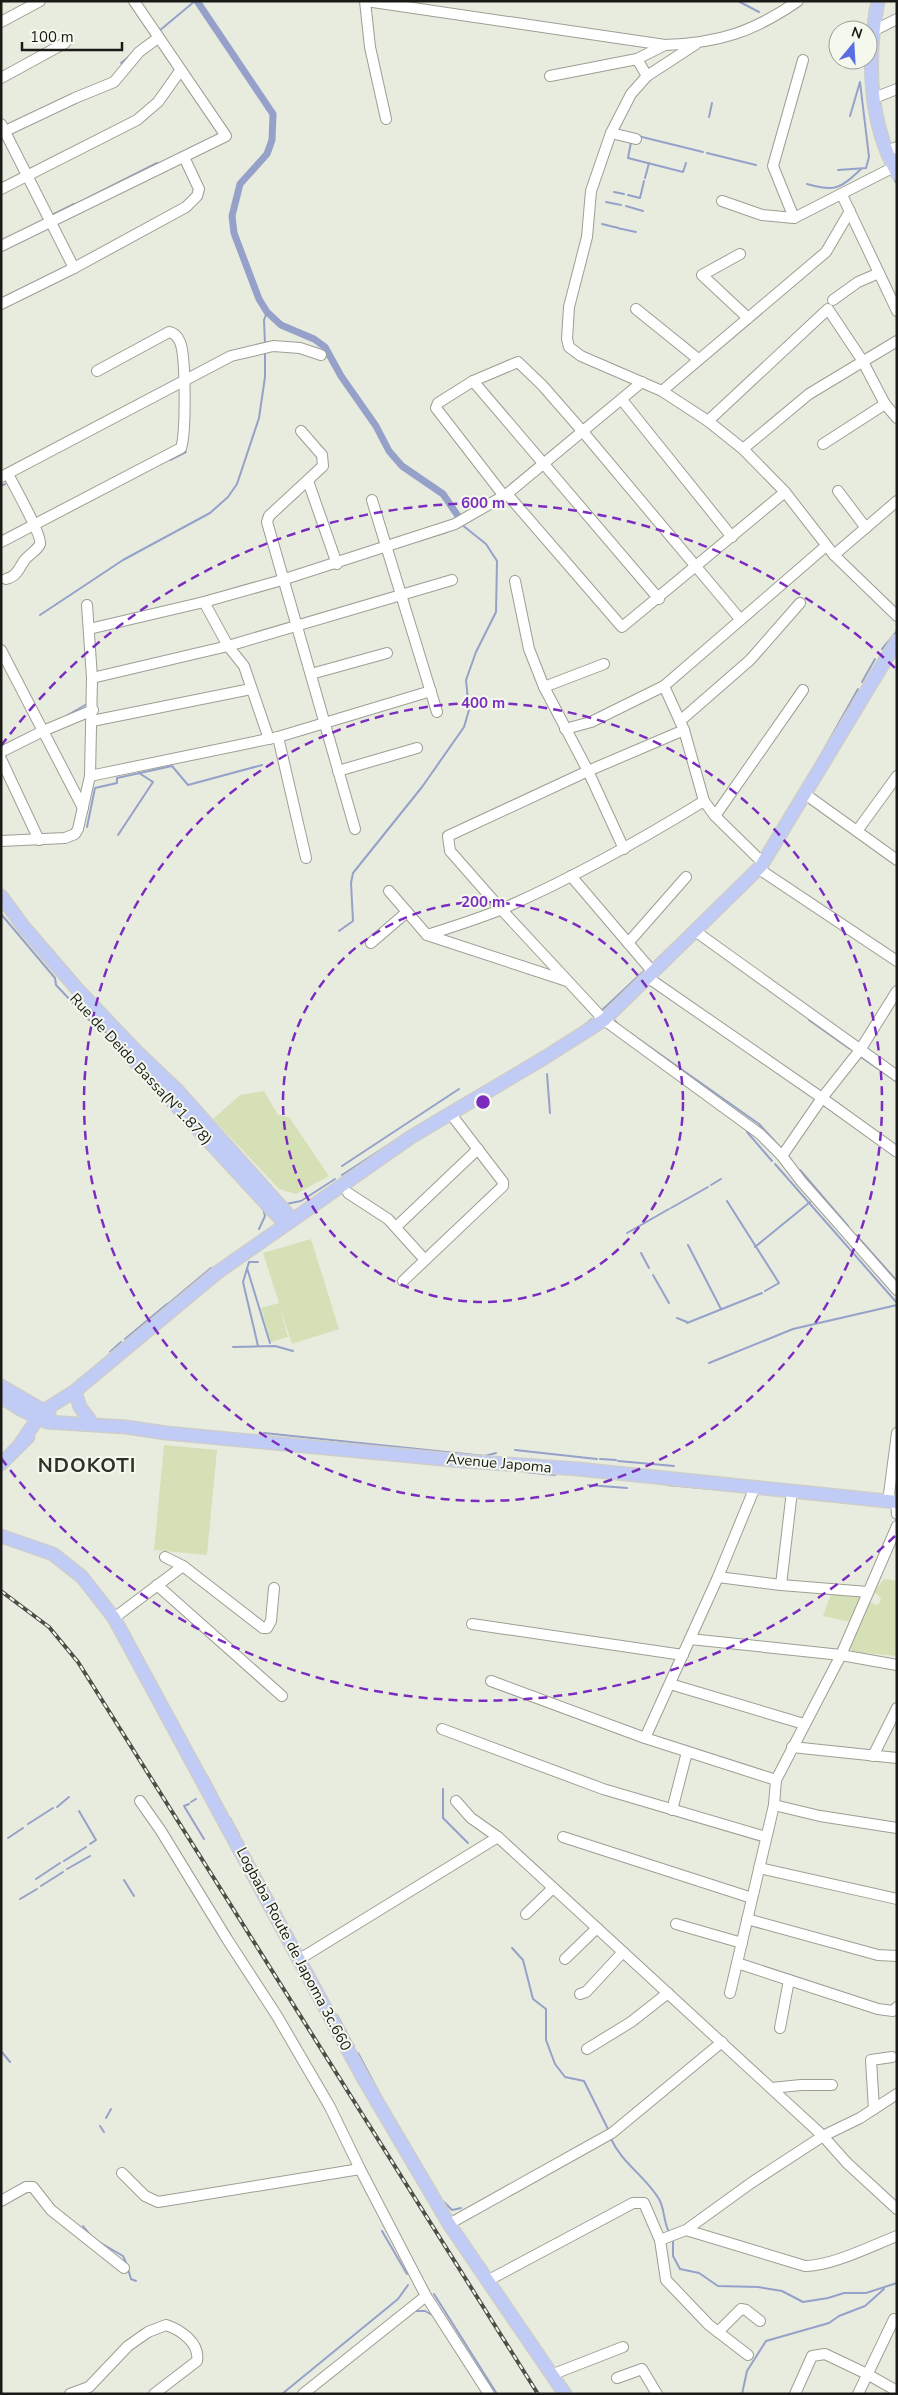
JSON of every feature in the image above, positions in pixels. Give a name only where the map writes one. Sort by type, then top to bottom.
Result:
[{"type":"main road","points":[[875,20],[878,1]]},
{"type":"main road","points":[[870,70],[874,98],[892,149],[895,170]]},
{"type":"main road","points":[[1,1464],[45,1416],[218,1272],[288,1222],[450,1113],[544,1058],[604,1020],[761,866],[897,641]]},
{"type":"main road","points":[[1,896],[23,926],[78,990],[137,1052],[178,1090],[288,1222]]},
{"type":"main road","name":"Rue de Deido Bassa(N°1.878)","points":[[1,910],[66,988],[288,1222]]},
{"type":"main road","name":"Avenue Japoma","points":[[1,1386],[45,1416],[89,1419],[102,1425]]},
{"type":"main road","points":[[75,1391],[80,1408],[89,1419]]},
{"type":"main road","name":"Avenue Japoma","points":[[1,1397],[22,1410],[45,1416],[166,1433],[894,1499]]},
{"type":"main road","points":[[22,1410],[24,1427],[22,1442]]},
{"type":"main road","name":"Logbaba Route de Japoma 3c.660","points":[[1,1536],[53,1554],[82,1577],[114,1618],[237,1841],[298,1960],[362,2076],[449,2224],[565,2394]]},
{"type":"street","points":[[1,22],[40,1]]},
{"type":"street","points":[[1,246],[226,135],[180,71],[134,1]]},
{"type":"street","points":[[386,119],[370,47],[365,1],[665,45],[696,44],[728,37],[770,20],[798,1]]},
{"type":"street","points":[[878,29],[897,20]]},
{"type":"street","points":[[74,268],[29,175],[2,130],[114,82],[139,52],[158,38]]},
{"type":"street","points":[[1,78],[65,43]]},
{"type":"street","points":[[696,44],[647,76],[631,94],[611,133],[591,191],[587,237],[569,307],[567,340],[569,347],[581,356],[662,391],[708,421],[743,449],[784,492],[834,555],[897,616]]},
{"type":"street","points":[[550,76],[637,59],[665,45]]},
{"type":"street","points":[[637,59],[647,76]]},
{"type":"street","points":[[794,218],[773,166],[803,60]]},
{"type":"street","points":[[1,189],[137,120],[158,102],[180,71]]},
{"type":"street","points":[[874,98],[897,89]]},
{"type":"street","points":[[611,133],[632,138]]},
{"type":"street","points":[[1,304],[74,268],[174,214],[197,196],[198,183],[184,157]]},
{"type":"street","points":[[722,201],[762,215],[794,218],[895,170]]},
{"type":"street","points":[[842,195],[897,311]]},
{"type":"street","points":[[662,391],[826,252],[850,211]]},
{"type":"street","points":[[740,254],[702,276],[748,318]]},
{"type":"street","points":[[833,300],[858,282],[879,273]]},
{"type":"street","points":[[636,309],[698,359]]},
{"type":"street","points":[[708,421],[826,310],[829,310],[862,360],[885,404],[897,418]]},
{"type":"street","points":[[1,542],[181,448],[184,381],[180,342],[169,332],[97,371]]},
{"type":"street","points":[[743,449],[804,398],[862,360],[897,341]]},
{"type":"street","points":[[6,579],[16,574],[28,556],[40,544],[34,525],[4,475],[231,356],[269,346],[300,348],[321,355]]},
{"type":"street","points":[[740,619],[696,568],[584,433],[519,362],[473,381],[438,403],[436,408],[505,495],[621,627],[624,627],[659,599],[696,568],[784,492]]},
{"type":"street","points":[[473,381],[659,599]]},
{"type":"street","points":[[89,629],[204,602],[282,580],[337,564],[455,524],[505,495],[584,433],[642,382]]},
{"type":"street","points":[[622,400],[732,537]]},
{"type":"street","points":[[823,444],[885,404]]},
{"type":"street","points":[[301,431],[322,455],[323,460],[320,471],[267,518],[282,580],[355,829]]},
{"type":"street","points":[[308,481],[337,564]]},
{"type":"street","points":[[838,491],[866,528]]},
{"type":"street","points":[[372,500],[437,712]]},
{"type":"street","points":[[834,555],[897,501]]},
{"type":"street","points":[[566,730],[591,722],[664,686],[826,546]]},
{"type":"street","points":[[92,678],[228,646],[452,580]]},
{"type":"street","points":[[515,582],[528,649],[544,687],[588,771],[624,849]]},
{"type":"street","points":[[204,602],[228,646],[244,666],[251,689],[273,738],[306,858]]},
{"type":"street","points":[[800,603],[750,660],[682,726],[448,836],[450,850],[501,910],[604,1020],[753,1128],[782,1156],[801,1181],[897,1290]]},
{"type":"street","points":[[1,841],[65,838],[75,834],[90,776],[93,710],[87,605]]},
{"type":"street","points":[[1,650],[83,808]]},
{"type":"street","points":[[311,674],[387,653]]},
{"type":"street","points":[[544,687],[604,664]]},
{"type":"street","points":[[664,686],[682,726],[704,801],[715,816],[761,866],[897,961]]},
{"type":"street","points":[[92,721],[251,689]]},
{"type":"street","points":[[715,816],[803,690]]},
{"type":"street","points":[[90,776],[273,738],[431,691]]},
{"type":"street","points":[[1,752],[93,710]]},
{"type":"street","points":[[338,771],[417,748]]},
{"type":"street","points":[[1,759],[39,840]]},
{"type":"street","points":[[857,832],[897,776]]},
{"type":"street","points":[[805,794],[896,859]]},
{"type":"street","points":[[427,935],[501,910],[624,849],[704,801]]},
{"type":"street","points":[[570,876],[628,943],[649,974],[897,1152]]},
{"type":"street","points":[[628,943],[686,876]]},
{"type":"street","points":[[389,891],[427,935],[569,982]]},
{"type":"street","points":[[371,943],[407,912]]},
{"type":"street","points":[[695,932],[897,1076]]},
{"type":"street","points":[[782,1156],[822,1098],[860,1050],[897,990]]},
{"type":"street","points":[[402,1281],[503,1186],[503,1182],[450,1113]]},
{"type":"street","points":[[396,1226],[478,1149]]},
{"type":"street","points":[[348,1193],[396,1226],[425,1260]]},
{"type":"street","points":[[897,1433],[894,1499],[897,1514]]},
{"type":"street","points":[[645,1738],[718,1577],[755,1486]]},
{"type":"street","points":[[780,1585],[792,1491]]},
{"type":"street","points":[[730,1993],[774,1805],[776,1780],[841,1655],[897,1526]]},
{"type":"street","points":[[165,1557],[183,1566],[263,1628],[267,1628],[271,1621],[274,1588]]},
{"type":"street","points":[[114,1618],[183,1566]]},
{"type":"street","points":[[718,1577],[780,1585],[868,1592]]},
{"type":"street","points":[[157,1585],[282,1696]]},
{"type":"street","points":[[472,1624],[683,1655]]},
{"type":"street","points":[[690,1639],[841,1655],[897,1664]]},
{"type":"street","points":[[491,1681],[645,1738],[776,1780]]},
{"type":"street","points":[[670,1684],[804,1724]]},
{"type":"street","points":[[873,1756],[897,1708]]},
{"type":"street","points":[[442,1729],[603,1789],[766,1837]]},
{"type":"street","points":[[792,1747],[897,1758]]},
{"type":"street","points":[[672,1810],[687,1752]]},
{"type":"street","points":[[140,1801],[162,1831],[226,1940],[277,2016],[330,2106],[360,2169],[426,2296],[489,2394]]},
{"type":"street","points":[[456,1802],[471,1818],[498,1837],[772,2088],[897,2209]]},
{"type":"street","points":[[774,1805],[820,1816],[897,1828]]},
{"type":"street","points":[[563,1836],[752,1898]]},
{"type":"street","points":[[298,1960],[498,1837]]},
{"type":"street","points":[[759,1868],[897,1899]]},
{"type":"street","points":[[526,1914],[553,1888]]},
{"type":"street","points":[[747,1919],[878,1955],[897,1956]]},
{"type":"street","points":[[676,1924],[742,1943]]},
{"type":"street","points":[[565,1959],[596,1928]]},
{"type":"street","points":[[580,1994],[594,1984],[623,1952]]},
{"type":"street","points":[[737,1963],[888,2012],[893,2011],[897,2007]]},
{"type":"street","points":[[780,2028],[789,1980]]},
{"type":"street","points":[[588,2049],[631,2022],[668,1993]]},
{"type":"street","points":[[449,2224],[612,2133],[722,2042]]},
{"type":"street","points":[[874,2109],[871,2060],[892,2057]]},
{"type":"street","points":[[772,2088],[801,2085],[832,2085]]},
{"type":"street","points":[[660,2240],[686,2230],[751,2183],[823,2136],[874,2109],[897,2094]]},
{"type":"street","points":[[122,2173],[145,2196],[158,2202],[360,2169]]},
{"type":"street","points":[[1,2201],[26,2187],[33,2187],[51,2210],[124,2268]]},
{"type":"street","points":[[487,2281],[639,2202],[647,2206],[660,2240],[666,2280],[718,2332],[748,2354]]},
{"type":"street","points":[[686,2230],[805,2266],[814,2266],[834,2260],[897,2236]]},
{"type":"street","points":[[303,2394],[426,2296]]},
{"type":"street","points":[[718,2332],[742,2309],[746,2310],[760,2322]]},
{"type":"street","points":[[858,2394],[894,2319]]},
{"type":"street","points":[[70,2394],[89,2387],[128,2346],[148,2332],[166,2325],[176,2329],[192,2342],[198,2354],[197,2361],[154,2394]]},
{"type":"street","points":[[551,2375],[623,2347]]},
{"type":"street","points":[[794,2394],[812,2356],[818,2354],[824,2354],[867,2374],[897,2392]]},
{"type":"street","points":[[617,2378],[642,2369],[657,2394]]},
{"type":"green space","points":[[264,1091],[278,1115],[289,1117],[329,1176],[296,1194],[279,1189],[213,1119],[240,1095]]},
{"type":"green space","points":[[311,1239],[339,1329],[292,1344],[280,1308],[288,1337],[271,1342],[261,1308],[279,1303],[263,1253]]},
{"type":"green space","points":[[164,1445],[217,1450],[207,1555],[154,1550]]},
{"type":"green space","points":[[884,1579],[897,1581],[897,1656],[853,1652],[850,1647],[870,1602],[876,1605],[879,1604],[881,1598],[874,1592]]},
{"type":"green space","points":[[831,1594],[861,1597],[852,1620],[846,1621],[823,1616]]},
{"type":"waterway","points":[[159,31],[195,1]]},
{"type":"waterway","points":[[197,1],[273,114],[272,140],[267,154],[240,184],[232,216],[234,233],[259,299],[267,312],[281,325],[314,339],[325,347],[341,376],[376,426],[389,451],[402,466],[443,494],[458,516]]},
{"type":"waterway","points":[[738,1],[759,12]]},
{"type":"waterway","points":[[869,20],[870,8]]},
{"type":"waterway","points":[[121,63],[131,55]]},
{"type":"waterway","points":[[866,70],[866,76]]},
{"type":"waterway","points":[[838,170],[866,168],[869,157],[860,82],[850,116]]},
{"type":"waterway","points":[[709,117],[712,103]]},
{"type":"waterway","points":[[638,136],[703,152]]},
{"type":"waterway","points":[[631,142],[628,158],[683,172],[686,163]]},
{"type":"waterway","points":[[707,153],[756,165]]},
{"type":"waterway","points":[[78,203],[157,163]]},
{"type":"waterway","points":[[645,178],[649,163]]},
{"type":"waterway","points":[[807,184],[824,188],[837,187],[848,181],[861,169]]},
{"type":"waterway","points":[[893,177],[897,184]]},
{"type":"waterway","points":[[628,195],[640,198],[644,181]]},
{"type":"waterway","points":[[614,192],[624,194]]},
{"type":"waterway","points":[[606,202],[621,205]]},
{"type":"waterway","points":[[52,215],[74,204]]},
{"type":"waterway","points":[[626,206],[643,211]]},
{"type":"waterway","points":[[602,224],[614,227]]},
{"type":"waterway","points":[[615,227],[621,229]]},
{"type":"waterway","points":[[622,229],[636,232]]},
{"type":"waterway","points":[[265,344],[264,320],[267,312]]},
{"type":"waterway","points":[[40,615],[123,560],[210,513],[228,497],[237,484],[259,418],[265,377],[265,351]]},
{"type":"waterway","points":[[170,460],[186,452]]},
{"type":"waterway","points":[[1,486],[5,484]]},
{"type":"waterway","points":[[339,931],[353,921],[351,883],[353,873],[422,787],[464,727],[469,710],[466,680],[476,652],[496,612],[497,561],[486,544],[461,524]]},
{"type":"waterway","points":[[263,525],[267,539]]},
{"type":"waterway","points":[[418,541],[447,532]]},
{"type":"waterway","points":[[882,649],[897,631]]},
{"type":"waterway","points":[[862,682],[875,659]]},
{"type":"waterway","points":[[818,760],[858,689]]},
{"type":"waterway","points":[[66,716],[87,704]]},
{"type":"waterway","points":[[87,827],[95,788],[117,783],[117,778],[172,766],[188,785],[262,765]]},
{"type":"waterway","points":[[118,835],[153,782],[139,773]]},
{"type":"waterway","points":[[1,914],[55,978],[56,985],[90,1021],[95,1021],[128,1055]]},
{"type":"waterway","points":[[652,964],[667,950]]},
{"type":"waterway","points":[[600,1012],[646,969]]},
{"type":"waterway","points":[[582,1027],[592,1019]]},
{"type":"waterway","points":[[613,1019],[617,1023]]},
{"type":"waterway","points":[[809,1020],[850,1049]]},
{"type":"waterway","points":[[630,1033],[759,1124],[780,1147]]},
{"type":"waterway","points":[[861,1057],[897,1082]]},
{"type":"waterway","points":[[547,1074],[550,1113]]},
{"type":"waterway","points":[[342,1166],[459,1089]]},
{"type":"waterway","points":[[416,1127],[461,1100]]},
{"type":"waterway","points":[[747,1132],[772,1161]]},
{"type":"waterway","points":[[342,1175],[405,1134]]},
{"type":"waterway","points":[[775,1164],[897,1303]]},
{"type":"waterway","points":[[800,1174],[800,1170],[848,1226]]},
{"type":"waterway","points":[[286,1204],[301,1201],[335,1179]]},
{"type":"waterway","points":[[711,1185],[721,1179]]},
{"type":"waterway","points":[[671,1208],[708,1187]]},
{"type":"waterway","points":[[727,1201],[779,1283],[765,1291]]},
{"type":"waterway","points":[[755,1247],[810,1202]]},
{"type":"waterway","points":[[259,1229],[265,1216],[263,1208]]},
{"type":"waterway","points":[[627,1233],[669,1209]]},
{"type":"waterway","points":[[856,1235],[897,1281]]},
{"type":"waterway","points":[[688,1245],[721,1309]]},
{"type":"waterway","points":[[641,1253],[649,1268]]},
{"type":"waterway","points":[[258,1262],[249,1262],[243,1282],[258,1346]]},
{"type":"waterway","points":[[168,1304],[211,1268]]},
{"type":"waterway","points":[[247,1268],[270,1343]]},
{"type":"waterway","points":[[653,1275],[669,1303]]},
{"type":"waterway","points":[[687,1323],[762,1293]]},
{"type":"waterway","points":[[125,1339],[167,1304]]},
{"type":"waterway","points":[[709,1363],[793,1329],[897,1305]]},
{"type":"waterway","points":[[677,1318],[687,1322]]},
{"type":"waterway","points":[[110,1352],[121,1342]]},
{"type":"waterway","points":[[233,1347],[275,1346],[293,1351]]},
{"type":"waterway","points":[[264,1433],[485,1456],[496,1453]]},
{"type":"waterway","points":[[515,1450],[597,1459]]},
{"type":"waterway","points":[[600,1459],[616,1460]]},
{"type":"waterway","points":[[618,1461],[674,1466]]},
{"type":"waterway","points":[[525,1472],[555,1475]]},
{"type":"waterway","points":[[588,1485],[627,1488]]},
{"type":"waterway","points":[[667,1485],[723,1490]]},
{"type":"waterway","points":[[184,1735],[189,1744]]},
{"type":"waterway","points":[[207,1776],[217,1795]]},
{"type":"waterway","points":[[443,1789],[443,1818],[468,1843]]},
{"type":"waterway","points":[[57,1807],[69,1797]]},
{"type":"waterway","points":[[191,1802],[196,1799]]},
{"type":"waterway","points":[[189,1804],[184,1806],[204,1839]]},
{"type":"waterway","points":[[28,1824],[53,1808]]},
{"type":"waterway","points":[[79,1811],[96,1840],[90,1844]]},
{"type":"waterway","points":[[230,1818],[235,1828]]},
{"type":"waterway","points":[[8,1838],[23,1828]]},
{"type":"waterway","points":[[236,1829],[239,1835]]},
{"type":"waterway","points":[[241,1839],[244,1845]]},
{"type":"waterway","points":[[64,1861],[86,1847]]},
{"type":"waterway","points":[[67,1869],[90,1856]]},
{"type":"waterway","points":[[36,1879],[60,1863]]},
{"type":"waterway","points":[[41,1886],[63,1872]]},
{"type":"waterway","points":[[124,1880],[134,1896]]},
{"type":"waterway","points":[[20,1899],[37,1889]]},
{"type":"waterway","points":[[285,1946],[294,1961]]},
{"type":"waterway","points":[[512,1948],[523,1960],[533,1999],[546,2009],[546,2040],[555,2064],[565,2077],[584,2081],[608,2129]]},
{"type":"waterway","points":[[337,2015],[354,2047]]},
{"type":"waterway","points":[[1,2051],[10,2062]]},
{"type":"waterway","points":[[358,2053],[385,2104]]},
{"type":"waterway","points":[[106,2118],[111,2109]]},
{"type":"waterway","points":[[100,2126],[104,2132]]},
{"type":"waterway","points":[[611,2139],[621,2155],[659,2199],[669,2232]]},
{"type":"waterway","points":[[443,2201],[452,2210],[461,2208]]},
{"type":"waterway","points":[[83,2226],[91,2236]]},
{"type":"waterway","points":[[382,2231],[407,2274]]},
{"type":"waterway","points":[[673,2238],[673,2256],[680,2269],[699,2273],[718,2286],[758,2287],[782,2291],[803,2302],[844,2293],[866,2293],[897,2283]]},
{"type":"waterway","points":[[99,2242],[123,2256],[127,2265]]},
{"type":"waterway","points":[[128,2269],[131,2279],[136,2281]]},
{"type":"waterway","points":[[282,2394],[398,2299],[408,2285]]},
{"type":"waterway","points":[[742,2394],[747,2371],[766,2341],[829,2323],[839,2316],[865,2306],[884,2289]]},
{"type":"waterway","points":[[434,2294],[497,2394]]},
{"type":"waterway","points":[[415,2311],[425,2311],[434,2316]]},
{"type":"railway","points":[[1,1591],[49,1627],[78,1662],[538,2394]]},
{"type":"district","name":"NDOKOTI","points":[[87,1465]]}]
